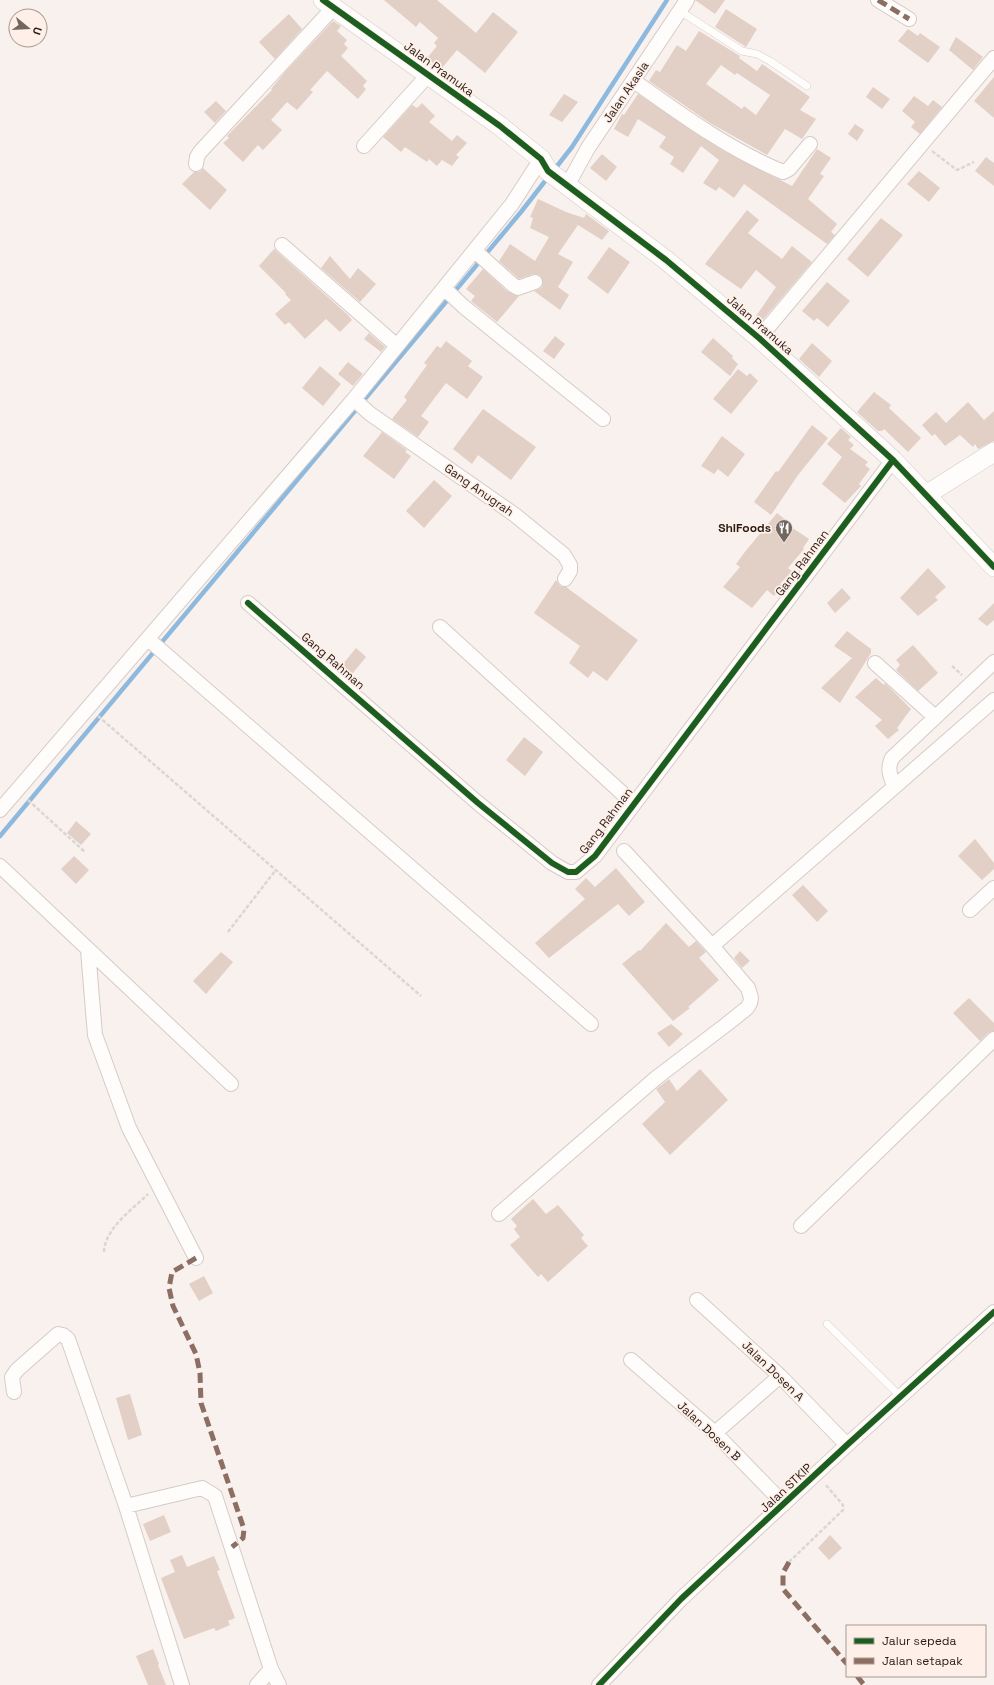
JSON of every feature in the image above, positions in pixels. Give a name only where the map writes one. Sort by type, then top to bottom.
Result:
[{"type":"street","points":[[878,0],[909,19]]},
{"type":"street","points":[[196,164],[197,157],[200,152],[329,4]]},
{"type":"street","name":"Jalan Pramuka","points":[[329,4],[500,126],[554,174],[666,260],[759,338],[893,460],[994,567]]},
{"type":"street","name":"Jalan Akasia","points":[[0,810],[355,401],[397,346],[448,292],[512,204],[588,148],[684,6]]},
{"type":"street","points":[[759,338],[994,58]]},
{"type":"street","points":[[364,146],[428,75]]},
{"type":"street","points":[[634,80],[713,136],[751,158],[783,172],[788,169],[810,144]]},
{"type":"street","points":[[282,245],[397,346]]},
{"type":"street","points":[[477,254],[518,288],[535,282]]},
{"type":"street","points":[[448,292],[463,306],[603,419]]},
{"type":"street","name":"Gang Anugrah","points":[[355,401],[369,413],[515,515],[564,555],[570,566],[570,571],[565,579]]},
{"type":"street","points":[[926,495],[994,452]]},
{"type":"street","name":"Gang Rahman","points":[[248,603],[478,803],[562,869],[568,872],[576,872],[584,867],[595,856],[633,803],[893,460]]},
{"type":"street","points":[[440,627],[633,803]]},
{"type":"street","points":[[148,639],[591,1024]]},
{"type":"street","points":[[894,786],[889,774],[888,766],[892,758],[994,662]]},
{"type":"street","points":[[875,663],[935,718]]},
{"type":"street","points":[[712,946],[894,786],[948,742],[994,700]]},
{"type":"street","points":[[499,1214],[656,1078],[747,1008],[751,998],[748,988],[712,946],[624,851]]},
{"type":"street","points":[[4,870],[231,1084]]},
{"type":"street","points":[[970,910],[994,888]]},
{"type":"street","points":[[88,950],[95,1035],[129,1128],[196,1258]]},
{"type":"street","points":[[800,1226],[994,1040]]},
{"type":"street","name":"Jalan Dosen A","points":[[697,1300],[780,1376],[847,1445]]},
{"type":"street","name":"Jalan STKIP","points":[[599,1685],[681,1599],[847,1445],[994,1312]]},
{"type":"street","points":[[14,1392],[12,1377],[17,1370],[58,1334],[63,1335],[68,1339],[126,1506],[182,1685]]},
{"type":"street","name":"Jalan Dosen B","points":[[631,1360],[715,1434],[784,1504]]},
{"type":"street","points":[[715,1434],[780,1376]]},
{"type":"street","points":[[126,1506],[202,1488],[215,1496],[271,1670],[280,1685]]},
{"type":"street","points":[[257,1685],[271,1670]]},
{"type":"lane","points":[[684,6],[742,51],[757,54],[807,86]]},
{"type":"lane","points":[[827,1324],[901,1397]]},
{"type":"path","points":[[923,143],[957,170],[974,162]]},
{"type":"path","points":[[99,716],[275,871],[421,996]]},
{"type":"path","points":[[24,797],[85,852]]},
{"type":"path","points":[[228,932],[275,871]]},
{"type":"path","points":[[104,1252],[104,1242],[113,1229],[158,1184]]},
{"type":"path","points":[[789,1562],[842,1510],[843,1505],[827,1486]]},
{"type":"building","points":[[384,0],[437,0],[476,33],[493,12],[518,32],[485,73],[457,50],[441,69],[427,58],[437,46],[434,43],[438,38],[420,22],[416,27]]},
{"type":"building","points":[[695,0],[725,0],[715,14]]},
{"type":"building","points":[[726,9],[757,29],[746,47],[715,27]]},
{"type":"building","points":[[289,14],[302,29],[275,59],[259,42]]},
{"type":"building","points":[[333,21],[341,26],[337,31],[347,40],[344,44],[348,48],[341,56],[367,81],[363,86],[366,89],[358,99],[327,71],[310,90],[313,92],[297,110],[287,102],[271,120],[282,130],[263,150],[258,145],[243,162],[223,143],[229,138],[227,136],[272,90],[271,89],[286,71]]},
{"type":"building","points":[[908,29],[918,36],[920,33],[940,47],[928,63],[898,41]]},
{"type":"building","points":[[699,31],[740,56],[739,58],[757,71],[762,64],[810,97],[800,110],[816,119],[802,139],[785,129],[767,155],[710,123],[649,81],[656,70],[660,72],[677,45],[686,51]],"holes":[[[721,65],[735,75],[737,73],[770,95],[756,115],[744,106],[742,109],[706,84]]]},
{"type":"building","points":[[956,37],[983,57],[973,70],[949,50]]},
{"type":"building","points":[[994,77],[994,118],[974,101]]},
{"type":"building","points":[[873,87],[890,99],[882,109],[866,97]]},
{"type":"building","points":[[564,94],[578,102],[562,122],[549,115]]},
{"type":"building","points":[[638,94],[720,149],[792,186],[817,149],[831,158],[820,174],[824,176],[808,199],[837,224],[831,232],[835,235],[827,244],[744,184],[734,198],[719,187],[716,191],[703,183],[719,160],[701,146],[683,173],[670,164],[674,157],[659,147],[666,137],[638,119],[628,137],[614,129],[622,114],[624,115]]},
{"type":"building","points":[[914,96],[928,106],[933,100],[942,107],[920,134],[911,127],[915,122],[902,111]]},
{"type":"building","points":[[216,101],[226,111],[215,123],[204,112]]},
{"type":"building","points":[[422,103],[435,116],[429,122],[452,141],[457,135],[467,143],[456,155],[459,157],[452,166],[442,160],[437,166],[429,159],[427,162],[405,147],[401,152],[383,137],[412,105],[417,108]]},
{"type":"building","points":[[855,124],[864,130],[857,141],[848,134]]},
{"type":"building","points":[[602,154],[617,167],[606,181],[590,168]]},
{"type":"building","points":[[986,157],[994,163],[994,186],[975,171]]},
{"type":"building","points":[[203,168],[227,190],[210,210],[182,184],[194,172],[200,172]]},
{"type":"building","points":[[919,171],[940,188],[929,202],[907,184]]},
{"type":"building","points":[[538,199],[566,212],[584,218],[586,214],[609,231],[602,240],[578,225],[558,254],[573,262],[558,287],[569,295],[560,310],[534,291],[541,288],[543,284],[540,275],[533,274],[519,279],[499,261],[510,244],[535,261],[549,237],[530,228],[533,218],[530,217]]},
{"type":"building","points":[[747,210],[759,220],[748,233],[782,259],[792,246],[812,262],[762,321],[756,316],[776,287],[756,270],[741,289],[705,264]]},
{"type":"building","points":[[881,218],[903,235],[868,277],[847,259]]},
{"type":"building","points":[[609,247],[630,262],[608,294],[587,278]]},
{"type":"building","points":[[274,249],[352,320],[340,332],[326,319],[305,339],[289,322],[285,325],[275,314],[291,300],[259,266]]},
{"type":"building","points":[[330,256],[350,279],[358,268],[376,284],[360,302],[321,268]]},
{"type":"building","points":[[483,269],[507,291],[519,296],[497,322],[471,301],[475,296],[466,289]]},
{"type":"building","points":[[827,282],[850,301],[828,327],[817,318],[814,321],[802,311]]},
{"type":"building","points":[[369,333],[385,347],[381,352],[364,339]]},
{"type":"building","points":[[555,336],[565,344],[554,359],[543,351]]},
{"type":"building","points":[[713,338],[733,356],[732,358],[738,364],[730,376],[701,352]]},
{"type":"building","points":[[446,341],[472,361],[468,366],[483,377],[467,399],[446,383],[421,416],[429,422],[418,437],[392,419],[407,400],[404,397],[427,365],[424,363],[437,346],[441,348]]},
{"type":"building","points":[[812,343],[832,361],[819,377],[799,359]]},
{"type":"building","points":[[348,362],[363,374],[353,386],[338,374]]},
{"type":"building","points":[[320,366],[341,384],[323,406],[302,388]]},
{"type":"building","points":[[738,369],[747,376],[750,373],[758,381],[731,414],[713,399]]},
{"type":"building","points":[[874,392],[891,405],[889,408],[921,438],[908,452],[884,429],[882,431],[878,431],[857,412]]},
{"type":"building","points":[[968,402],[984,420],[994,411],[994,441],[978,449],[975,444],[973,447],[960,435],[945,446],[935,434],[932,436],[922,425],[936,412],[946,423]]},
{"type":"building","points":[[483,409],[536,447],[511,480],[478,455],[472,464],[453,449]]},
{"type":"building","points":[[812,425],[828,438],[798,475],[771,515],[754,502]]},
{"type":"building","points":[[841,428],[851,437],[848,440],[854,445],[850,449],[868,462],[865,465],[870,469],[859,484],[861,486],[845,503],[822,484],[842,457],[827,444]]},
{"type":"building","points":[[382,432],[407,450],[405,452],[411,456],[394,479],[363,456]]},
{"type":"building","points":[[722,436],[745,454],[728,477],[718,469],[714,474],[701,466]]},
{"type":"building","points":[[434,480],[452,496],[424,528],[406,511]]},
{"type":"building","points":[[777,513],[786,520],[785,523],[809,539],[803,548],[804,549],[788,568],[792,571],[780,584],[782,586],[774,596],[767,590],[752,608],[723,587],[740,567],[736,564],[744,553]]},
{"type":"building","points":[[928,568],[946,587],[935,597],[938,600],[918,616],[900,598]]},
{"type":"building","points":[[556,580],[560,586],[566,587],[638,640],[607,681],[593,671],[588,678],[569,663],[580,646],[534,613]]},
{"type":"building","points":[[842,588],[851,598],[835,613],[827,603]]},
{"type":"building","points":[[994,603],[994,620],[987,626],[978,619]]},
{"type":"building","points":[[847,631],[871,649],[871,653],[840,703],[821,688],[852,658],[834,646]]},
{"type":"building","points":[[913,645],[938,673],[918,691],[896,670],[900,665],[896,660]]},
{"type":"building","points":[[356,648],[366,657],[348,679],[338,670]]},
{"type":"building","points":[[876,678],[884,685],[885,683],[911,709],[897,728],[899,730],[888,739],[875,726],[882,720],[855,697]]},
{"type":"building","points":[[524,737],[543,752],[525,776],[506,760]]},
{"type":"building","points":[[76,821],[91,834],[81,845],[67,833]]},
{"type":"building","points":[[975,839],[994,863],[994,869],[982,880],[958,856]]},
{"type":"building","points":[[74,856],[89,870],[76,884],[61,869]]},
{"type":"building","points":[[616,868],[645,902],[629,916],[618,904],[549,958],[535,943],[585,899],[575,889],[586,878],[595,887]]},
{"type":"building","points":[[803,885],[828,911],[817,922],[792,895]]},
{"type":"building","points":[[666,923],[689,947],[696,941],[706,952],[699,958],[719,980],[688,1007],[690,1008],[673,1021],[622,964],[639,950],[640,951]]},
{"type":"building","points":[[740,951],[750,961],[742,968],[734,958]]},
{"type":"building","points":[[221,952],[233,962],[206,994],[193,981]]},
{"type":"building","points":[[969,998],[994,1023],[994,1031],[988,1033],[980,1041],[953,1013]]},
{"type":"building","points":[[671,1024],[683,1034],[669,1047],[657,1033]]},
{"type":"building","points":[[700,1069],[728,1100],[670,1155],[642,1124],[665,1102],[656,1089],[669,1079],[677,1091]]},
{"type":"building","points":[[533,1199],[546,1214],[558,1205],[584,1235],[581,1238],[588,1246],[548,1282],[541,1274],[538,1277],[510,1245],[520,1237],[514,1229],[517,1226],[511,1219]]},
{"type":"building","points":[[204,1276],[213,1293],[199,1301],[189,1284]]},
{"type":"building","points":[[130,1394],[142,1435],[128,1440],[116,1398]]},
{"type":"building","points":[[164,1515],[171,1532],[150,1541],[143,1524]]},
{"type":"building","points":[[830,1535],[842,1548],[829,1560],[818,1548]]},
{"type":"building","points":[[182,1555],[187,1567],[214,1556],[220,1570],[217,1571],[235,1618],[228,1621],[230,1625],[216,1631],[214,1628],[184,1639],[161,1578],[175,1572],[170,1560]]},
{"type":"building","points":[[153,1649],[166,1685],[148,1685],[136,1656]]},
{"type":"waterway","points":[[554,170],[572,147],[667,0]]},
{"type":"waterway","points":[[0,836],[521,212],[549,176]]},
{"type":"marked path","points":[[878,0],[909,19]]},
{"type":"marked path","points":[[196,1258],[172,1272],[169,1288],[173,1306],[196,1354],[200,1373],[201,1403],[244,1529],[243,1538],[232,1547]]},
{"type":"marked path","points":[[789,1562],[783,1573],[783,1589],[846,1663]]},
{"type":"marked path","points":[[858,1677],[864,1685]]},
{"type":"cycle path","points":[[323,0],[500,126],[541,159],[548,171],[666,260],[759,338],[893,460],[994,567]]},
{"type":"cycle path","points":[[248,603],[478,803],[552,863],[568,872],[576,872],[595,856],[893,460]]},
{"type":"cycle path","points":[[599,1685],[681,1599],[847,1445],[994,1312]]},
{"type":"place","name":"ShiFoods","points":[[784,543]]}]
